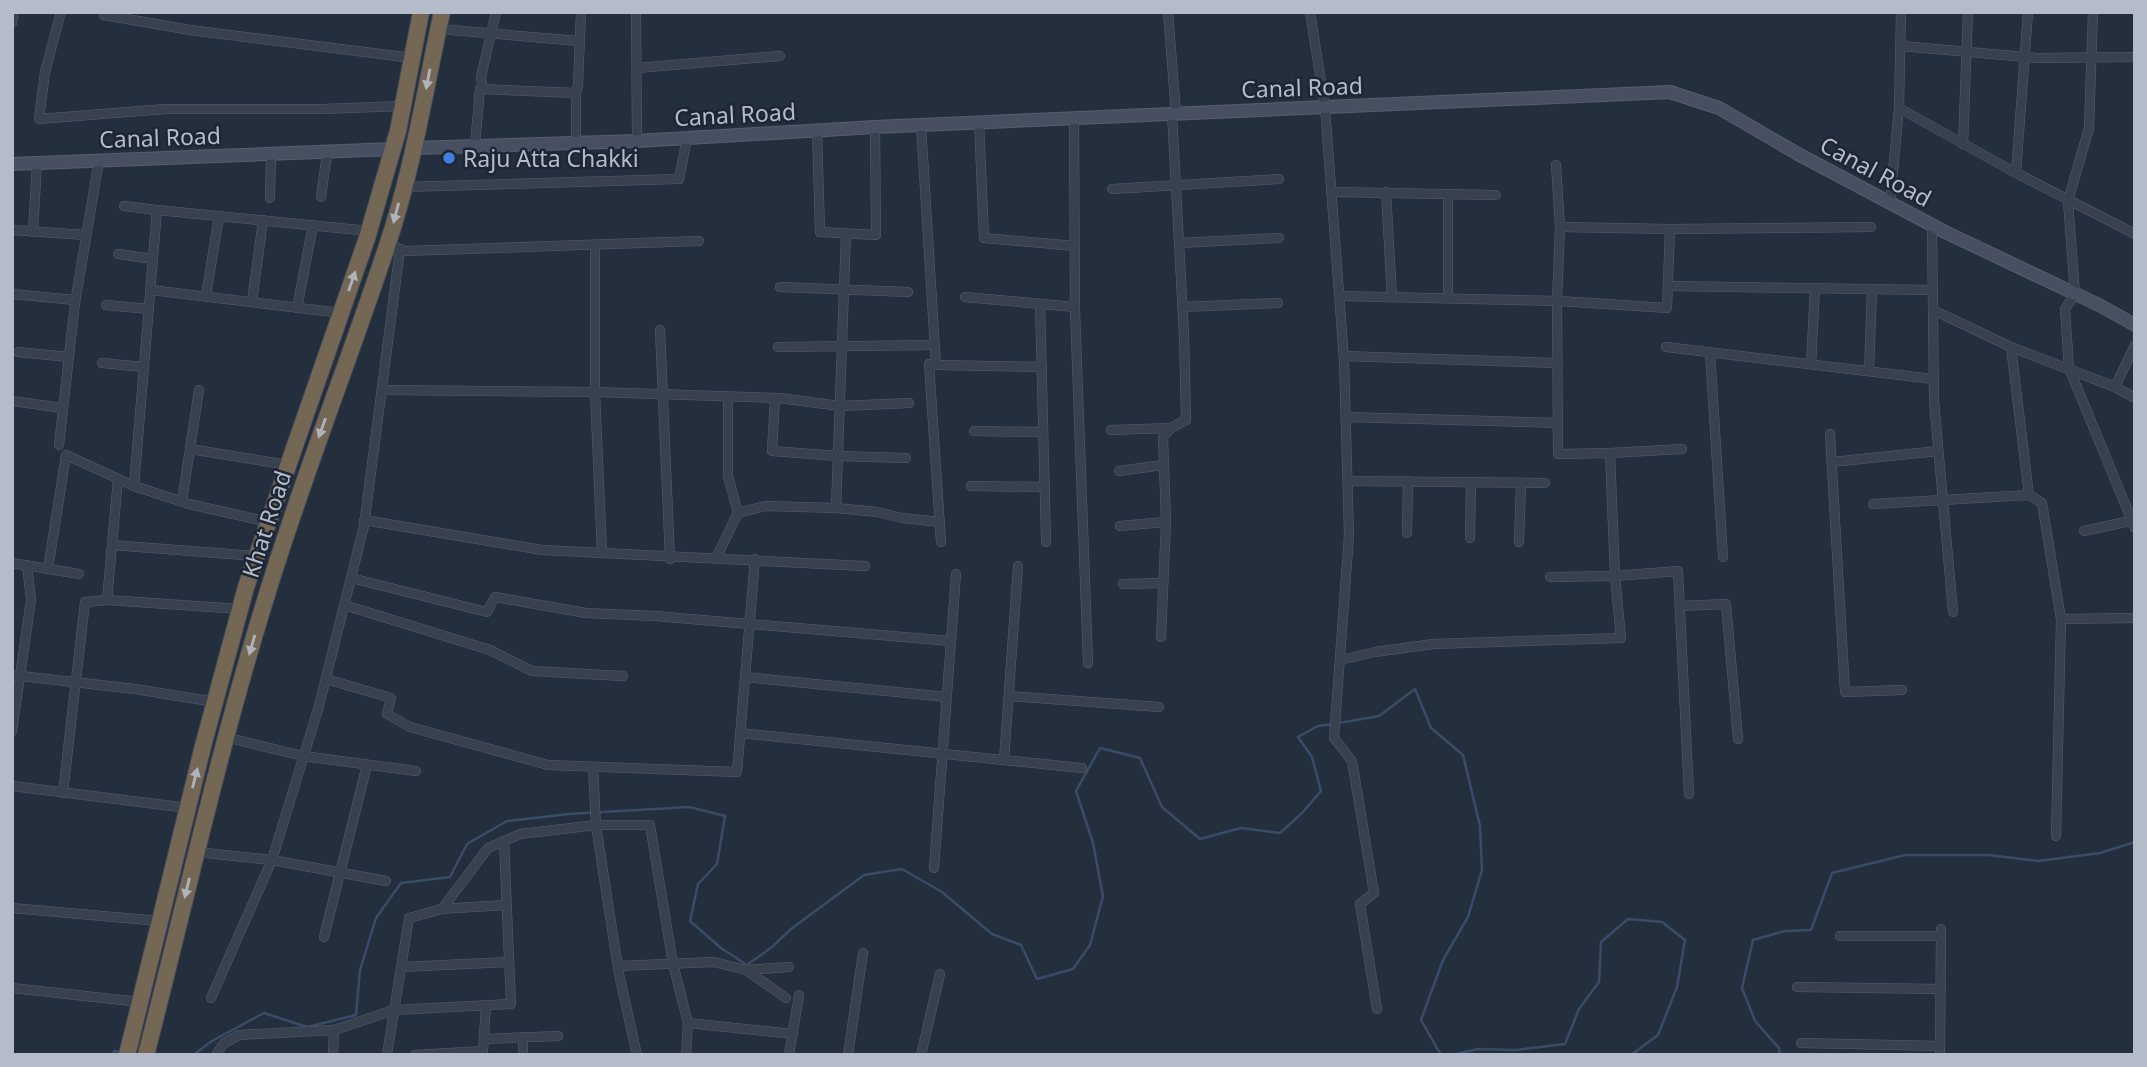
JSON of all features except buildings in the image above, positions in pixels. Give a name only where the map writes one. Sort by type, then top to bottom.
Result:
[{"type":"highway","name":"Khat Road","points":[[127,1055],[240,609],[369,230],[393,149],[421,12]]},
{"type":"highway","name":"Khat Road","points":[[146,1055],[225,737],[288,527],[394,246],[403,187],[415,148],[442,12]]},
{"type":"highway","points":[[393,149],[415,148]]},
{"type":"highway","points":[[269,522],[288,527]]},
{"type":"highway","points":[[215,702],[234,706]]},
{"type":"highway","points":[[179,844],[197,850]]},
{"type":"street","points":[[12,23],[14,12]]},
{"type":"street","points":[[61,12],[46,72],[39,119],[164,109],[403,106]]},
{"type":"street","points":[[475,145],[481,77],[495,12]]},
{"type":"street","points":[[576,142],[581,12]]},
{"type":"street","points":[[636,12],[637,141]]},
{"type":"street","points":[[1161,637],[1166,523],[1163,437],[1171,428],[1186,420],[1168,12]]},
{"type":"street","points":[[1310,12],[1325,107],[1344,356],[1349,535],[1334,738],[1352,761],[1374,893],[1360,904],[1377,1009]]},
{"type":"street","points":[[1890,203],[1899,108],[1902,12]]},
{"type":"street","points":[[1963,144],[1968,12]]},
{"type":"street","points":[[2015,173],[2028,12]]},
{"type":"street","points":[[2084,531],[2134,523],[2070,370],[2066,309],[2075,294],[2068,201],[2089,128],[2094,12]]},
{"type":"street","points":[[104,15],[190,30],[412,58]]},
{"type":"street","points":[[439,29],[579,41]]},
{"type":"street","points":[[1901,46],[2025,57],[2135,57]]},
{"type":"street","points":[[637,68],[780,56]]},
{"type":"street","points":[[480,89],[576,93]]},
{"type":"street","name":"Canal Road","points":[[415,148],[637,141],[979,122],[1670,92],[1719,108],[1798,154],[1932,225],[2135,325]]},
{"type":"street","points":[[1899,108],[2015,173],[2135,234]]},
{"type":"street","points":[[1074,118],[1075,307],[1088,663]]},
{"type":"street","points":[[979,122],[984,238],[1074,246]]},
{"type":"street","points":[[921,125],[936,365]]},
{"type":"street","points":[[817,130],[820,232],[876,235],[875,127]]},
{"type":"street","points":[[403,187],[679,179],[687,138]]},
{"type":"street","name":"Canal Road","points":[[12,164],[393,149]]},
{"type":"street","points":[[321,198],[327,153]]},
{"type":"street","points":[[270,198],[271,155]]},
{"type":"street","points":[[59,445],[75,300],[99,160]]},
{"type":"street","points":[[33,232],[37,163]]},
{"type":"street","points":[[1556,165],[1560,227],[1557,300],[1558,454],[1682,449]]},
{"type":"street","points":[[1112,189],[1279,180]]},
{"type":"street","points":[[1331,192],[1496,195]]},
{"type":"street","points":[[1386,192],[1392,297]]},
{"type":"street","points":[[1448,194],[1448,298]]},
{"type":"street","points":[[124,206],[369,230]]},
{"type":"street","points":[[134,486],[157,210]]},
{"type":"street","points":[[206,296],[219,216]]},
{"type":"street","points":[[252,302],[263,220]]},
{"type":"street","points":[[297,308],[313,225]]},
{"type":"street","points":[[1932,225],[1933,379],[1953,612]]},
{"type":"street","points":[[1560,227],[1871,227]]},
{"type":"street","points":[[1339,296],[1557,300],[1667,308],[1670,229]]},
{"type":"street","points":[[12,230],[86,235]]},
{"type":"street","points":[[836,508],[846,233]]},
{"type":"street","points":[[1179,243],[1279,238]]},
{"type":"street","points":[[211,998],[272,860],[326,679],[351,579],[364,520],[382,390],[394,246],[405,251],[699,242]]},
{"type":"street","points":[[595,245],[595,392],[601,552]]},
{"type":"street","points":[[118,254],[153,259]]},
{"type":"street","points":[[1668,286],[1933,290]]},
{"type":"street","points":[[780,287],[908,292]]},
{"type":"street","points":[[1811,364],[1815,288]]},
{"type":"street","points":[[1869,371],[1872,289]]},
{"type":"street","points":[[151,290],[341,313]]},
{"type":"street","points":[[12,295],[75,300]]},
{"type":"street","points":[[965,297],[1075,307]]},
{"type":"street","points":[[1182,307],[1278,303]]},
{"type":"street","points":[[1040,304],[1046,542]]},
{"type":"street","points":[[106,305],[149,309]]},
{"type":"street","points":[[1933,310],[2011,348],[2115,387],[2135,398]]},
{"type":"street","points":[[660,330],[670,557]]},
{"type":"street","points":[[778,348],[935,345]]},
{"type":"street","points":[[2115,387],[2135,345]]},
{"type":"street","points":[[1666,347],[1933,379]]},
{"type":"street","points":[[2011,348],[2029,495]]},
{"type":"street","points":[[18,352],[69,357]]},
{"type":"street","points":[[1710,352],[1723,557]]},
{"type":"street","points":[[1344,356],[1557,363]]},
{"type":"street","points":[[102,363],[144,367]]},
{"type":"street","points":[[942,542],[929,364],[1042,367]]},
{"type":"street","points":[[183,501],[199,390]]},
{"type":"street","points":[[382,390],[595,392],[775,398],[840,406],[909,403]]},
{"type":"street","points":[[716,558],[738,513],[728,476],[728,397]]},
{"type":"street","points":[[775,398],[772,451],[906,458]]},
{"type":"street","points":[[12,401],[63,408]]},
{"type":"street","points":[[1346,417],[1558,423]]},
{"type":"street","points":[[1111,430],[1171,428]]},
{"type":"street","points":[[974,431],[1043,432]]},
{"type":"street","points":[[1830,434],[1845,692],[1902,690]]},
{"type":"street","points":[[190,449],[288,465]]},
{"type":"street","points":[[1832,462],[1938,452]]},
{"type":"street","points":[[1340,660],[1433,644],[1621,638],[1615,576],[1610,453]]},
{"type":"street","points":[[48,569],[66,455],[134,486],[269,522]]},
{"type":"street","points":[[1119,471],[1163,465]]},
{"type":"street","points":[[107,600],[118,479]]},
{"type":"street","points":[[1348,481],[1545,483]]},
{"type":"street","points":[[1407,533],[1408,481]]},
{"type":"street","points":[[1470,538],[1471,482]]},
{"type":"street","points":[[1519,542],[1521,483]]},
{"type":"street","points":[[971,486],[1045,487]]},
{"type":"street","points":[[1873,504],[2029,495],[2042,503],[2061,620],[2056,836]]},
{"type":"street","points":[[738,513],[765,506],[836,508],[940,522]]},
{"type":"street","points":[[364,520],[542,550],[865,566]]},
{"type":"street","points":[[1120,526],[1166,523]]},
{"type":"street","points":[[112,545],[257,556]]},
{"type":"street","points":[[326,679],[391,698],[387,713],[410,727],[548,765],[737,772],[755,559]]},
{"type":"street","points":[[12,563],[79,574]]},
{"type":"street","points":[[12,731],[16,676],[31,600],[27,565]]},
{"type":"street","points":[[1004,760],[1018,566]]},
{"type":"street","points":[[1550,577],[1678,571],[1689,794]]},
{"type":"street","points":[[934,868],[956,574]]},
{"type":"street","points":[[351,579],[487,612],[495,597],[586,613],[655,616],[951,641]]},
{"type":"street","points":[[1123,584],[1163,583]]},
{"type":"street","points":[[63,793],[85,603],[107,600],[240,609]]},
{"type":"street","points":[[1680,606],[1726,604],[1738,739]]},
{"type":"street","points":[[344,605],[490,650],[532,671],[623,676]]},
{"type":"street","points":[[2061,620],[2135,618]]},
{"type":"street","points":[[16,676],[135,689],[215,702]]},
{"type":"street","points":[[745,677],[947,697]]},
{"type":"street","points":[[1009,696],[1159,706]]},
{"type":"street","points":[[740,733],[1082,768]]},
{"type":"street","points":[[225,737],[303,756],[416,771]]},
{"type":"street","points":[[324,937],[367,765]]},
{"type":"street","points":[[593,766],[596,825],[618,966],[637,1055]]},
{"type":"street","points":[[12,786],[188,808]]},
{"type":"street","points":[[440,909],[488,848],[520,834],[596,825],[650,825],[673,964],[688,1023],[686,1055]]},
{"type":"street","points":[[216,1055],[223,1043],[239,1035],[334,1030],[394,1010],[510,1004],[504,841]]},
{"type":"street","points":[[197,850],[272,860],[386,881]]},
{"type":"street","points":[[387,1055],[409,918],[440,909],[506,905]]},
{"type":"street","points":[[12,908],[160,921]]},
{"type":"street","points":[[1801,1043],[1940,1051],[1941,933],[1840,936]]},
{"type":"street","points":[[848,1055],[863,953]]},
{"type":"street","points":[[401,967],[509,962]]},
{"type":"street","points":[[618,966],[714,962],[746,970],[789,967]]},
{"type":"street","points":[[746,970],[786,998]]},
{"type":"street","points":[[921,1055],[940,974]]},
{"type":"street","points":[[1797,987],[1941,989]]},
{"type":"street","points":[[12,988],[139,1006]]},
{"type":"street","points":[[789,1055],[800,995]]},
{"type":"street","points":[[415,1055],[483,1051],[486,1005]]},
{"type":"street","points":[[688,1023],[793,1034]]},
{"type":"street","points":[[333,1055],[334,1030]]},
{"type":"street","points":[[484,1039],[558,1036]]},
{"type":"street","points":[[523,1037],[523,1055]]},
{"type":"waterway","points":[[1339,723],[1379,716],[1415,689],[1431,728],[1463,755],[1480,826],[1482,870],[1468,917],[1443,960],[1421,1020],[1441,1055]]},
{"type":"waterway","points":[[193,1055],[212,1041],[264,1013],[307,1027],[356,1015],[360,970],[376,918],[401,883],[450,877],[467,844],[507,821],[569,814],[689,807],[725,816],[717,864],[698,884],[690,921],[721,948],[747,965],[864,875],[902,869],[942,892],[992,934],[1021,945],[1037,979],[1073,969],[1090,945],[1103,896],[1093,843],[1076,791],[1100,748],[1140,758],[1162,807],[1200,839],[1241,828],[1280,833],[1321,791],[1312,757],[1298,737],[1318,726],[1333,724]]},
{"type":"waterway","points":[[1780,1055],[1779,1048],[1755,1021],[1742,988],[1753,940],[1785,931],[1811,930],[1832,873],[1905,855],[1988,855],[2038,861],[2100,853],[2135,842]]},
{"type":"waterway","points":[[1451,1055],[1478,1049],[1516,1050],[1565,1044],[1579,1009],[1599,982],[1601,942],[1628,919],[1662,922],[1685,940],[1677,987],[1658,1035],[1631,1055]]},
{"type":"waterway","points":[[113,1055],[114,1051],[120,1052]]},
{"type":"place","name":"Raju Atta Chakki","points":[[449,158]]}]
